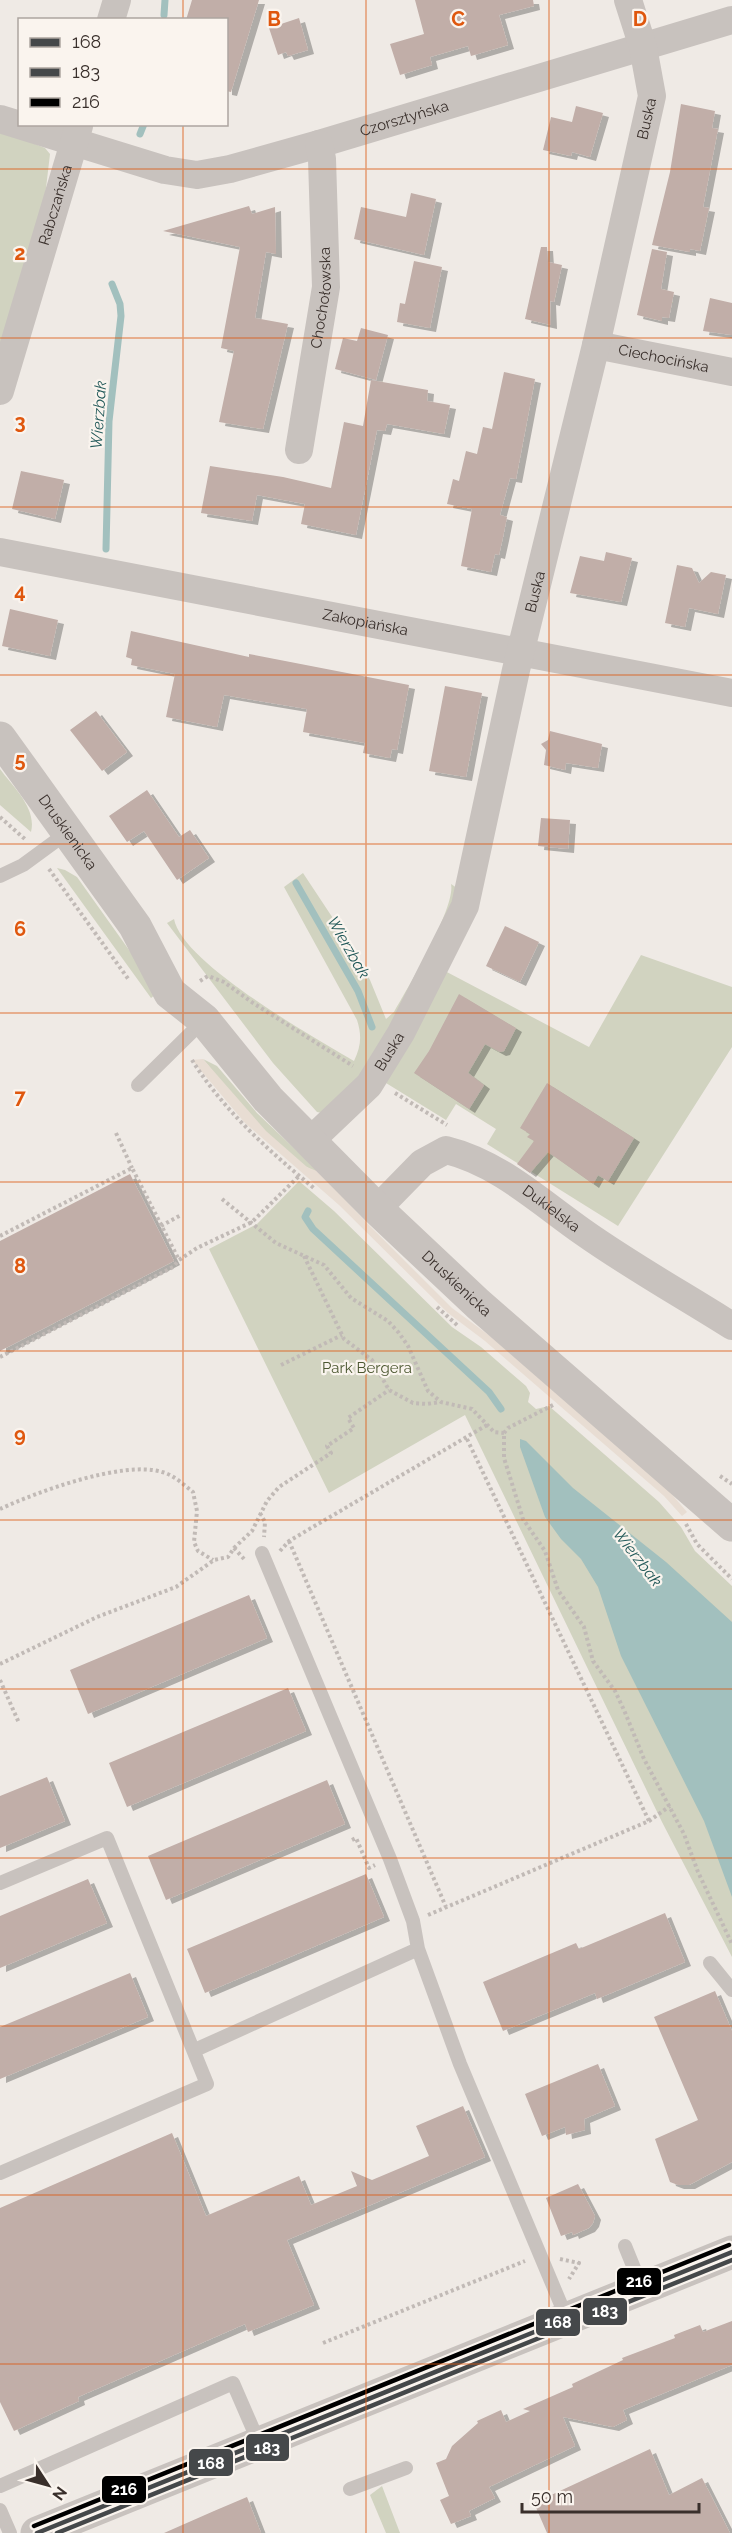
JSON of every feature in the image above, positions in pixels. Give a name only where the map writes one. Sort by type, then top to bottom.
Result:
[{"type":"street","points":[[112,18],[117,0]]},
{"type":"street","name":"Buska","points":[[309,1142],[374,1078],[401,1033],[465,906],[521,652],[597,345],[652,96],[643,47],[628,0]]},
{"type":"street","name":"Czorsztyńska","points":[[36,126],[77,134],[165,170],[197,175],[230,169],[319,144],[732,20]]},
{"type":"street","name":"Czorsztyńska","points":[[0,119],[18,123]]},
{"type":"street","name":"Rabczańska","points":[[0,391],[77,134]]},
{"type":"street","name":"Chochołowska","points":[[299,450],[326,287],[322,159],[319,144]]},
{"type":"street","name":"Ciechocińska","points":[[597,345],[732,372]]},
{"type":"street","name":"Zakopiańska","points":[[0,552],[732,693]]},
{"type":"street","name":"Druskienicka","points":[[0,738],[135,926],[170,993],[204,1020],[268,1099],[376,1209],[478,1304],[732,1525]]},
{"type":"street","name":"Druskienicka","points":[[135,926],[188,980],[204,1020]]},
{"type":"street","name":"Dukielska","points":[[376,1209],[422,1163],[446,1150],[467,1155],[525,1188],[584,1233],[732,1326]]},
{"type":"street","points":[[37,2533],[732,2252]]},
{"type":"lane","points":[[0,876],[23,865],[68,832]]},
{"type":"lane","points":[[138,1085],[177,1044],[204,1020]]},
{"type":"lane","points":[[265,1559],[390,1859],[413,1921],[418,1949],[442,2020],[567,2319]]},
{"type":"lane","points":[[0,1884],[108,1838],[207,2084],[0,2173]]},
{"type":"lane","points":[[195,2050],[418,1949]]},
{"type":"lane","points":[[710,1963],[732,1990]]},
{"type":"lane","points":[[625,2246],[642,2288]]},
{"type":"lane","points":[[0,2486],[232,2384],[259,2443]]},
{"type":"lane","points":[[350,2489],[406,2468]]},
{"type":"lane","points":[[0,2510],[10,2533]]},
{"type":"path","points":[[0,817],[27,840]]},
{"type":"path","points":[[49,869],[136,990]]},
{"type":"path","points":[[191,987],[208,976],[213,976],[448,1125],[450,1131]]},
{"type":"path","points":[[116,1133],[179,1260]]},
{"type":"path","points":[[0,1236],[132,1168]]},
{"type":"path","points":[[0,1357],[173,1267],[197,1248],[252,1222],[299,1176]]},
{"type":"path","points":[[222,1199],[276,1243],[320,1262],[351,1298],[388,1321],[408,1346],[422,1383],[441,1401]]},
{"type":"path","points":[[161,1226],[181,1215]]},
{"type":"path","points":[[300,1255],[342,1335],[348,1343],[372,1360],[389,1390],[412,1402],[427,1404],[441,1401],[472,1409],[494,1432],[504,1433]]},
{"type":"path","points":[[280,1365],[342,1335]]},
{"type":"path","points":[[0,1664],[97,1617],[176,1587],[214,1560],[228,1557],[252,1531],[260,1513],[279,1487],[331,1453],[327,1446],[354,1428],[348,1418],[389,1390]]},
{"type":"path","points":[[559,1400],[508,1428],[504,1433],[504,1458],[523,1519],[545,1551],[558,1590],[584,1627],[593,1661],[615,1691],[644,1759],[670,1806],[732,1944]]},
{"type":"path","points":[[265,1559],[289,1541],[487,1425]]},
{"type":"path","points":[[467,1438],[649,1821]]},
{"type":"path","points":[[0,1509],[36,1492],[65,1482],[124,1470],[160,1471],[172,1476],[193,1492],[197,1511],[194,1542],[198,1551],[214,1560]]},
{"type":"path","points":[[260,1513],[266,1522],[265,1559]]},
{"type":"path","points":[[682,1516],[697,1544],[732,1580]]},
{"type":"path","points":[[289,1541],[446,1907]]},
{"type":"path","points":[[0,1680],[19,1723]]},
{"type":"path","points":[[413,1921],[649,1821],[670,1806]]},
{"type":"path","points":[[323,2343],[540,2255]]},
{"type":"green space","points":[[0,130],[45,148],[50,154],[44,205],[0,346]]},
{"type":"green space","points":[[0,769],[27,806],[31,815],[31,832],[0,805]]},
{"type":"green space","points":[[57,868],[77,877],[159,992],[151,998]]},
{"type":"green space","points":[[303,873],[354,950],[370,980],[386,1019],[394,1012],[430,948],[451,895],[451,884],[463,892],[368,1072],[322,1113],[317,1112],[273,1063],[167,923],[174,919],[182,937],[200,957],[252,998],[354,1061],[360,1041],[357,1020],[284,887]]},
{"type":"green space","points":[[641,955],[732,987],[732,1047],[618,1226],[487,1144],[496,1129],[456,1104],[446,1120],[386,1083],[443,970],[589,1047]]},
{"type":"green space","points":[[203,1059],[217,1066],[257,1113],[319,1172],[289,1155],[273,1140]]},
{"type":"green space","name":"Park Bergera","points":[[299,1181],[334,1211],[452,1327],[481,1347],[526,1386],[530,1393],[528,1402],[536,1409],[549,1406],[659,1502],[681,1527],[695,1551],[732,1586],[732,1957],[662,1822],[465,1415],[329,1493],[209,1249],[257,1224]]},
{"type":"green space","points":[[382,2486],[400,2533],[386,2533],[370,2495]]},
{"type":"shaded area","points":[[203,1059],[266,1131],[307,1167],[319,1172],[452,1308],[490,1336],[669,1491],[687,1512],[682,1516],[664,1496],[485,1341],[448,1313],[339,1205],[245,1123],[192,1060]]},
{"type":"water","points":[[520,1439],[526,1441],[573,1488],[666,1562],[732,1622],[732,1897],[704,1821],[621,1656],[598,1587],[581,1559],[561,1539],[545,1517],[520,1447]]},
{"type":"building","points":[[192,0],[259,0],[231,92],[228,91],[228,18],[187,18]]},
{"type":"building","points":[[415,0],[533,0],[534,6],[499,15],[508,45],[471,56],[468,46],[430,57],[432,65],[400,75],[390,44],[424,34]]},
{"type":"building","points":[[299,18],[308,50],[288,56],[286,52],[278,55],[269,28]]},
{"type":"building","points":[[681,104],[715,111],[712,128],[718,129],[703,207],[709,208],[700,251],[690,249],[690,252],[652,245],[670,172]]},
{"type":"building","points":[[576,106],[603,113],[590,157],[572,152],[571,156],[543,150],[551,117],[572,122]]},
{"type":"building","points":[[411,193],[436,199],[424,255],[354,239],[361,207],[406,217]]},
{"type":"building","points":[[249,206],[252,214],[275,207],[276,254],[266,252],[255,318],[288,324],[263,429],[219,422],[234,351],[221,348],[240,247],[163,231]]},
{"type":"building","points":[[541,247],[547,247],[548,262],[562,265],[554,302],[550,301],[551,325],[525,319]]},
{"type":"building","points":[[652,249],[667,252],[661,289],[674,292],[669,318],[662,317],[662,321],[637,315]]},
{"type":"building","points":[[414,261],[442,267],[430,328],[397,322],[400,303],[405,304]]},
{"type":"building","points":[[710,298],[732,303],[732,335],[703,331]]},
{"type":"building","points":[[361,328],[388,335],[376,380],[335,369],[343,338],[357,341]]},
{"type":"building","points":[[504,372],[535,379],[516,479],[510,478],[500,515],[507,517],[499,555],[495,554],[491,572],[461,566],[472,509],[447,504],[453,479],[459,481],[466,451],[477,454],[483,427],[492,429]]},
{"type":"building","points":[[371,380],[428,390],[427,401],[450,405],[444,434],[387,424],[385,431],[377,430],[356,535],[301,524],[305,504],[257,495],[252,521],[201,513],[210,466],[283,477],[331,488],[344,422],[363,426]]},
{"type":"building","points":[[21,471],[64,480],[55,519],[12,509]]},
{"type":"building","points":[[606,552],[632,558],[621,602],[570,593],[580,556],[604,561]]},
{"type":"building","points":[[677,565],[692,568],[699,583],[711,572],[726,575],[718,614],[689,608],[685,627],[665,623]]},
{"type":"building","points":[[10,609],[58,620],[50,656],[2,646]]},
{"type":"building","points":[[131,631],[249,657],[249,654],[409,685],[397,750],[392,749],[390,758],[363,753],[365,743],[303,732],[307,709],[224,695],[217,727],[166,717],[175,674],[131,665],[132,659],[126,657]]},
{"type":"building","points":[[445,686],[482,693],[466,777],[429,771]]},
{"type":"building","points":[[96,711],[127,752],[102,771],[70,730]]},
{"type":"building","points":[[550,731],[602,744],[598,768],[566,763],[565,770],[544,765],[546,750],[541,744],[548,740]]},
{"type":"building","points":[[147,790],[179,837],[190,830],[209,858],[177,880],[144,831],[127,842],[109,816]]},
{"type":"building","points":[[541,818],[570,820],[568,849],[538,846]]},
{"type":"building","points":[[505,926],[539,942],[520,982],[486,966]]},
{"type":"building","points":[[459,994],[516,1028],[504,1051],[500,1052],[485,1044],[468,1073],[484,1085],[469,1109],[414,1073],[429,1051]]},
{"type":"building","points":[[547,1083],[634,1138],[608,1181],[598,1175],[593,1184],[548,1152],[530,1173],[517,1164],[534,1141],[527,1137],[530,1134],[520,1128]]},
{"type":"building","points":[[130,1174],[174,1261],[0,1351],[0,1241]]},
{"type":"building","points":[[249,1595],[267,1638],[88,1714],[70,1670]]},
{"type":"building","points":[[288,1688],[306,1731],[127,1807],[109,1763]]},
{"type":"building","points":[[47,1777],[65,1821],[0,1848],[0,1796]]},
{"type":"building","points":[[327,1780],[345,1824],[166,1900],[148,1856]]},
{"type":"building","points":[[366,1874],[384,1917],[205,1993],[187,1949]]},
{"type":"building","points":[[88,1879],[107,1923],[0,1968],[0,1916]]},
{"type":"building","points":[[665,1913],[685,1962],[597,1999],[595,1993],[503,2031],[483,1982],[576,1943],[579,1949]]},
{"type":"building","points":[[130,1973],[148,2017],[0,2079],[0,2027]]},
{"type":"building","points":[[715,1991],[732,2031],[732,2162],[689,2185],[678,2185],[670,2182],[655,2139],[698,2120],[654,2017]]},
{"type":"building","points":[[598,2064],[615,2106],[584,2119],[585,2130],[566,2135],[565,2127],[542,2136],[525,2094]]},
{"type":"building","points":[[463,2106],[485,2157],[287,2240],[314,2305],[248,2332],[245,2324],[78,2397],[79,2401],[14,2431],[0,2402],[0,2208],[172,2133],[206,2216],[299,2176],[311,2205],[357,2186],[351,2171],[372,2180],[429,2156],[416,2126]]},
{"type":"building","points":[[578,2184],[595,2216],[593,2223],[589,2228],[573,2235],[572,2232],[561,2236],[546,2198]]},
{"type":"building","points":[[732,2321],[732,2365],[623,2410],[627,2420],[613,2427],[563,2417],[575,2446],[489,2487],[495,2498],[469,2511],[471,2516],[451,2524],[440,2500],[449,2496],[436,2463],[446,2459],[452,2446],[478,2423],[477,2421],[501,2410],[506,2422],[530,2411],[523,2409],[573,2387],[572,2384],[623,2360],[622,2358],[675,2338],[674,2335],[700,2325],[703,2332]]},
{"type":"building","points":[[650,2449],[669,2495],[702,2478],[730,2533],[547,2533],[534,2503]]},
{"type":"building","points":[[247,2497],[261,2533],[164,2533],[214,2511]]},
{"type":"waterway","name":"Wierzbak","points":[[164,15],[165,0]]},
{"type":"waterway","name":"Wierzbak","points":[[140,134],[143,126]]},
{"type":"waterway","name":"Wierzbak","points":[[106,549],[109,421],[121,316],[120,304],[112,284]]},
{"type":"waterway","name":"Wierzbak","points":[[296,883],[358,991],[372,1027]]},
{"type":"waterway","name":"Wierzbak","points":[[308,1211],[305,1217],[313,1229],[489,1392],[501,1409]]},
{"type":"transit line","name":"216","points":[[34,2526],[729,2245]]},
{"type":"transit line","name":"168","points":[[37,2533],[732,2252]]},
{"type":"transit line","name":"183","points":[[57,2533],[732,2260]]}]
